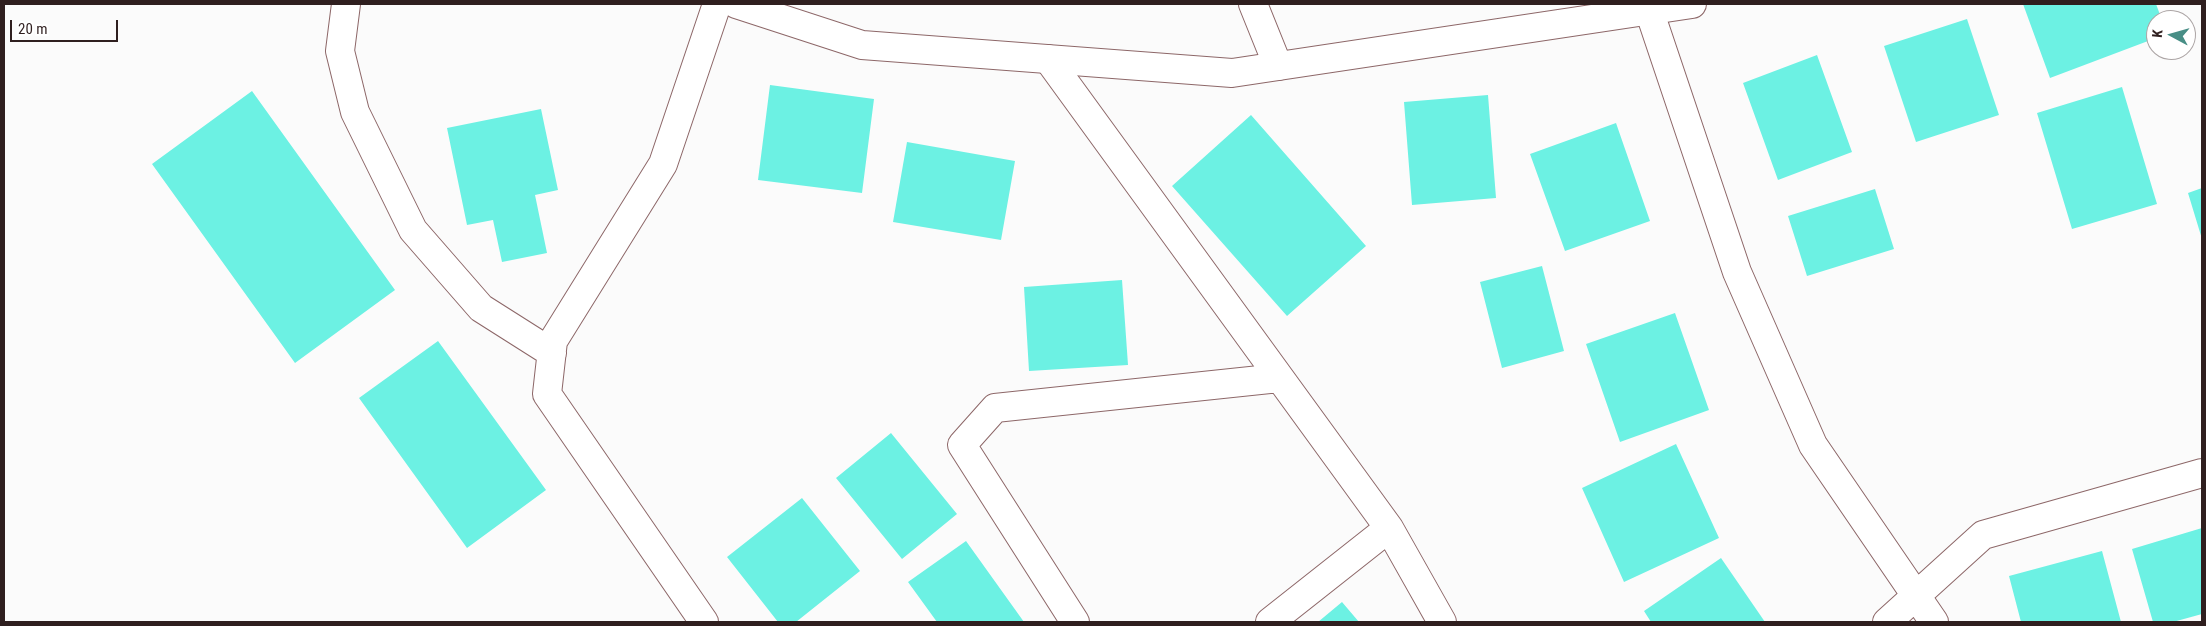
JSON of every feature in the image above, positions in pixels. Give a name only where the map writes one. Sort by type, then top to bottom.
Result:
[{"type":"street","points":[[346,4],[340,52],[355,112],[414,230],[481,308],[552,353]]},
{"type":"street","points":[[704,622],[547,394],[553,341],[663,164],[717,4]]},
{"type":"street","points":[[736,4],[862,46],[1232,73],[1648,7],[1692,4]]},
{"type":"street","points":[[1253,4],[1278,66]]},
{"type":"street","points":[[1648,7],[1737,272],[1813,445],[1934,622]]},
{"type":"street","points":[[1048,59],[1389,528],[1442,622]]},
{"type":"street","points":[[1075,622],[962,444],[995,408],[1279,378]]},
{"type":"street","points":[[1886,622],[1982,535],[2202,473]]},
{"type":"street","points":[[1270,622],[1389,528]]},
{"type":"building","points":[[2023,4],[2156,4],[2158,10],[2146,10],[2146,42],[2050,78]]},
{"type":"building","points":[[1967,19],[1999,115],[1916,142],[1884,46]]},
{"type":"building","points":[[1817,55],[1852,152],[1778,180],[1743,83]]},
{"type":"building","points":[[770,85],[874,99],[862,193],[758,180]]},
{"type":"building","points":[[2122,87],[2157,204],[2072,229],[2037,113]]},
{"type":"building","points":[[252,91],[395,290],[295,363],[152,164]]},
{"type":"building","points":[[1488,95],[1496,198],[1412,205],[1404,102]]},
{"type":"building","points":[[541,109],[558,190],[535,195],[547,253],[502,262],[493,220],[467,225],[447,128]]},
{"type":"building","points":[[1251,115],[1366,246],[1287,316],[1172,186]]},
{"type":"building","points":[[1616,123],[1650,221],[1565,251],[1530,154]]},
{"type":"building","points":[[907,142],[1015,161],[1001,240],[893,222]]},
{"type":"building","points":[[2202,188],[2202,239],[2188,193]]},
{"type":"building","points":[[1875,189],[1894,249],[1807,276],[1788,216]]},
{"type":"building","points":[[1542,266],[1564,351],[1502,368],[1480,282]]},
{"type":"building","points":[[1122,280],[1128,365],[1029,371],[1024,287]]},
{"type":"building","points":[[1675,313],[1709,410],[1620,442],[1586,344]]},
{"type":"building","points":[[438,341],[546,490],[467,548],[359,398]]},
{"type":"building","points":[[891,433],[957,514],[902,559],[836,478]]},
{"type":"building","points":[[1676,444],[1719,538],[1624,582],[1582,488]]},
{"type":"building","points":[[802,498],[860,571],[796,622],[778,622],[727,557]]},
{"type":"building","points":[[2202,528],[2202,614],[2173,622],[2153,622],[2132,549]]},
{"type":"building","points":[[966,541],[1024,622],[937,622],[908,582]]},
{"type":"building","points":[[2102,551],[2121,622],[2021,622],[2009,576]]},
{"type":"building","points":[[1721,558],[1765,622],[1651,622],[1644,611]]},
{"type":"building","points":[[1342,602],[1359,622],[1318,622]]}]
